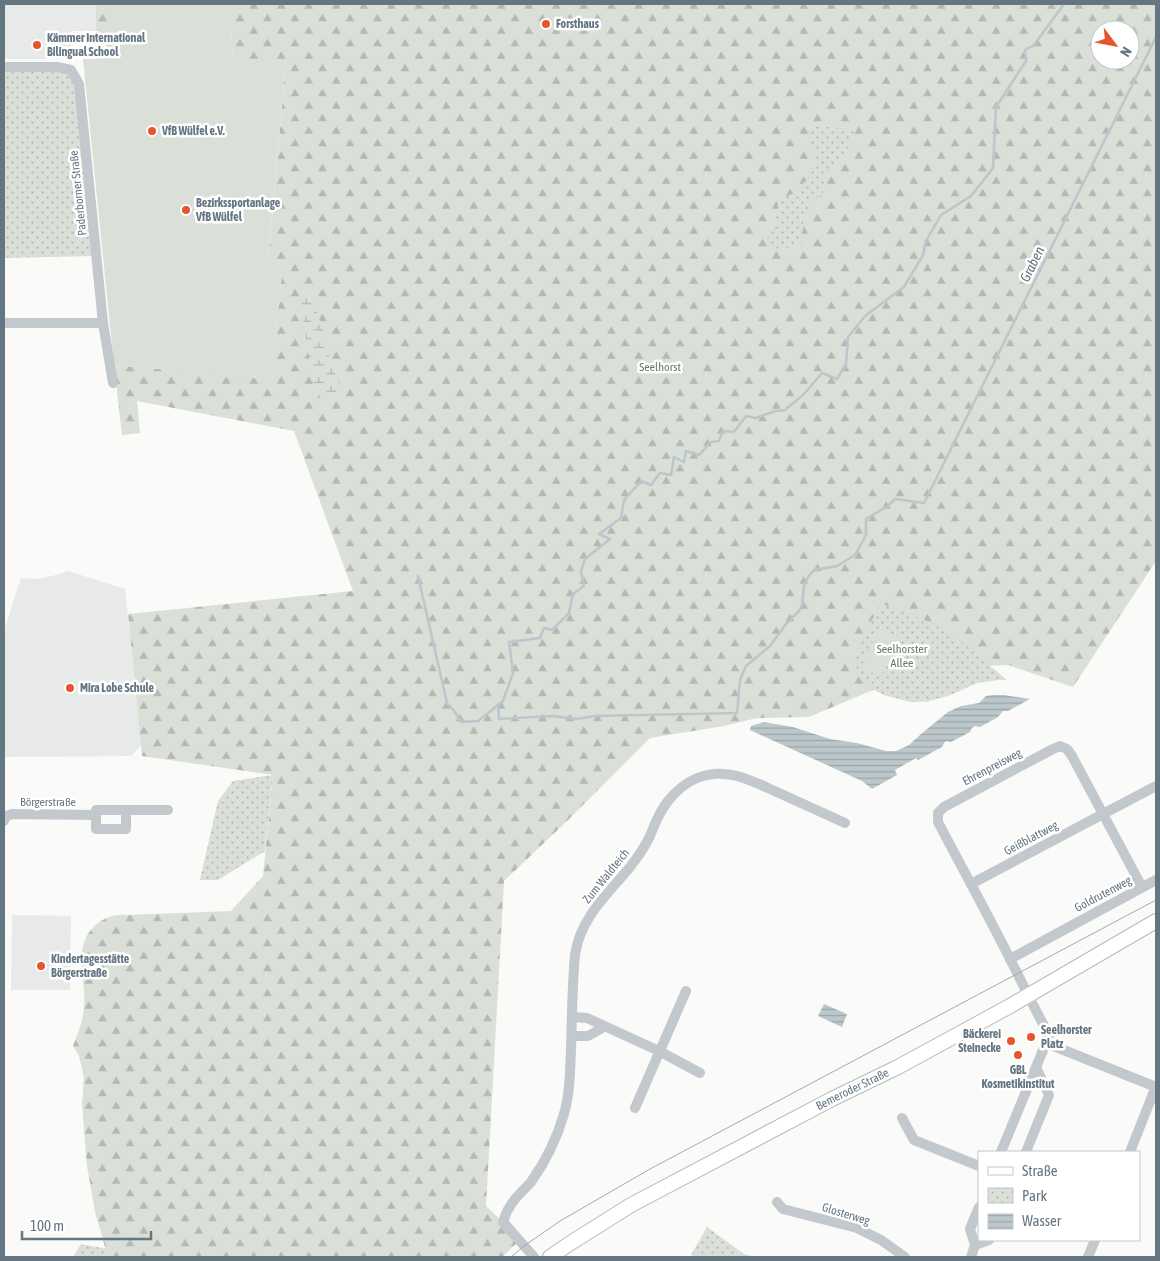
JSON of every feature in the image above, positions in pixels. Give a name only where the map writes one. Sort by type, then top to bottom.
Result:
[{"type":"main road","name":"Bemeroder Straße","points":[[550,1257],[632,1205],[823,1104],[898,1067],[1029,995],[1156,921]]},
{"type":"street","name":"Paderborner Straße","points":[[4,67],[57,67],[71,70],[79,84],[103,323],[113,383]]},
{"type":"street","points":[[4,323],[103,323]]},
{"type":"street","name":"Ehrenpreisweg","points":[[971,884],[938,822],[938,814],[944,807],[1060,746]]},
{"type":"street","name":"Goldrutenweg","points":[[1010,959],[1142,888],[1072,756],[1067,749],[1060,746]]},
{"type":"street","name":"Zum Waldteich","points":[[534,1257],[503,1222],[509,1207],[530,1183],[540,1168],[559,1131],[565,1113],[572,1036],[575,954],[582,930],[594,909],[630,867],[647,841],[666,803],[676,791],[688,782],[704,775],[717,773],[731,774],[845,823]]},
{"type":"street","name":"Geißblattweg","points":[[971,884],[1156,786]]},
{"type":"street","name":"Börgerstraße","points":[[4,821],[6,816],[12,814],[96,814],[96,810],[168,810]]},
{"type":"street","points":[[96,814],[96,828],[126,829],[126,810]]},
{"type":"street","points":[[1142,888],[1156,880]]},
{"type":"street","points":[[971,884],[1049,1035],[1001,1151]]},
{"type":"street","points":[[635,1108],[686,991]]},
{"type":"street","points":[[572,1017],[587,1018],[659,1051],[700,1073]]},
{"type":"street","points":[[572,1036],[588,1036],[604,1026]]},
{"type":"street","points":[[1046,1044],[1156,1087],[1130,1151]]},
{"type":"street","points":[[1026,1151],[1049,1095],[1036,1067]]},
{"type":"street","points":[[902,1118],[914,1140],[978,1166]]},
{"type":"street","name":"Glosterweg","points":[[777,1202],[783,1209],[857,1228],[881,1240],[904,1257]]},
{"type":"street","points":[[971,1257],[975,1245],[970,1229],[978,1209]]},
{"type":"street","points":[[975,1245],[986,1241]]},
{"type":"street","points":[[1088,1257],[1095,1241]]},
{"type":"shaded area","name":"Kämmer International Bilingual School","points":[[4,4],[96,4],[96,31],[71,31],[71,59],[4,59]]},
{"type":"shaded area","name":"Mira Lobe Schule","points":[[68,571],[125,589],[141,745],[131,756],[4,757],[4,631],[21,578],[39,579]]},
{"type":"shaded area","name":"Kindertagesstätte Börgerstraße","points":[[12,915],[71,916],[70,990],[11,990]]},
{"type":"green space","points":[[96,4],[107,4],[107,46],[96,31]]},
{"type":"green space","name":"Bezirkssportanlage VfB Wülfel","points":[[107,4],[229,4],[233,59],[286,59],[268,261],[283,263],[271,380],[114,365],[83,59],[95,59],[96,53],[107,52]]},
{"type":"green space","name":"Seelhorst","points":[[229,4],[1156,4],[1156,561],[1073,687],[1008,665],[982,666],[928,702],[903,699],[873,690],[809,717],[757,718],[724,726],[650,738],[504,881],[486,1206],[519,1241],[502,1257],[108,1257],[95,1212],[87,1166],[82,1104],[84,1077],[79,1056],[73,1046],[83,1013],[82,950],[85,939],[101,921],[116,915],[231,911],[263,876],[273,775],[142,756],[128,614],[353,591],[294,431],[137,401],[140,433],[122,435],[114,365],[271,379],[283,263],[268,262],[286,60],[233,59]]},
{"type":"green space","points":[[4,72],[59,72],[69,74],[76,85],[94,256],[4,258]]},
{"type":"green space","points":[[810,126],[844,128],[855,132],[848,148],[826,178],[828,186],[819,197],[809,200],[804,212],[802,245],[774,250],[766,243],[769,233],[780,226],[775,216],[779,200],[792,194],[807,180],[816,161],[811,147]]},
{"type":"green space","points":[[304,295],[312,298],[326,338],[330,364],[340,383],[339,393],[328,400],[316,398],[300,299]]},
{"type":"green space","name":"Seelhorster Allee","points":[[880,603],[945,628],[1007,680],[977,683],[951,695],[919,702],[910,702],[884,695],[865,685],[853,660]]},
{"type":"green space","points":[[879,628],[899,637],[881,677],[861,667]]},
{"type":"green space","points":[[273,775],[265,851],[218,880],[200,880],[218,801],[233,781]]},
{"type":"green space","points":[[707,1227],[744,1254],[755,1257],[695,1257],[691,1255]]},
{"type":"green space","points":[[81,1244],[107,1249],[108,1257],[73,1257]]},
{"type":"water","points":[[986,696],[1030,699],[1008,711],[1003,711],[998,717],[980,727],[975,726],[970,732],[951,742],[946,741],[942,747],[918,760],[916,758],[895,770],[897,775],[872,789],[862,781],[750,730],[751,726],[764,722],[793,727],[830,739],[857,743],[886,751],[896,751],[909,745],[948,712],[961,706],[979,703]]},
{"type":"water","points":[[824,1004],[847,1014],[842,1027],[818,1016]]},
{"type":"waterway","points":[[418,576],[447,703],[461,722],[478,721],[503,701],[513,673],[509,642],[540,638],[544,628],[552,630],[569,613],[573,594],[584,586],[581,571],[585,559],[610,539],[599,534],[621,518],[624,500],[641,481],[651,485],[660,473],[671,475],[674,457],[684,462],[686,451],[699,455],[711,442],[719,441],[723,431],[734,432],[746,416],[756,418],[775,411],[785,410],[804,394],[822,373],[837,379],[846,364],[848,337],[865,316],[904,287],[923,255],[926,241],[941,215],[971,196],[993,168],[996,107],[1026,61],[1025,50],[1034,45],[1064,4]]},
{"type":"waterway","name":"Graben","points":[[498,705],[499,719],[553,716],[576,719],[595,716],[737,713],[740,680],[746,666],[770,646],[786,624],[799,611],[802,605],[804,586],[814,570],[837,566],[855,555],[866,535],[866,519],[888,506],[895,499],[924,503],[1156,37]]},
{"type":"tram line","points":[[511,1257],[560,1221],[650,1169],[1156,900]]},
{"type":"place","name":"Forsthaus","points":[[546,24]]},
{"type":"place","name":"Kämmer International Bilingual School","points":[[37,45]]},
{"type":"place","name":"VfB Wülfel e.V.","points":[[152,131]]},
{"type":"place","name":"Bezirkssportanlage VfB Wülfel","points":[[186,210]]},
{"type":"place","name":"Mira Lobe Schule","points":[[70,688]]},
{"type":"place","name":"Kindertagesstätte Börgerstraße","points":[[41,966]]},
{"type":"place","name":"Seelhorster Platz","points":[[1031,1037]]},
{"type":"place","name":"Bäckerei Steinecke","points":[[1011,1041]]},
{"type":"place","name":"GBL Kosmetikinstitut","points":[[1018,1055]]}]
